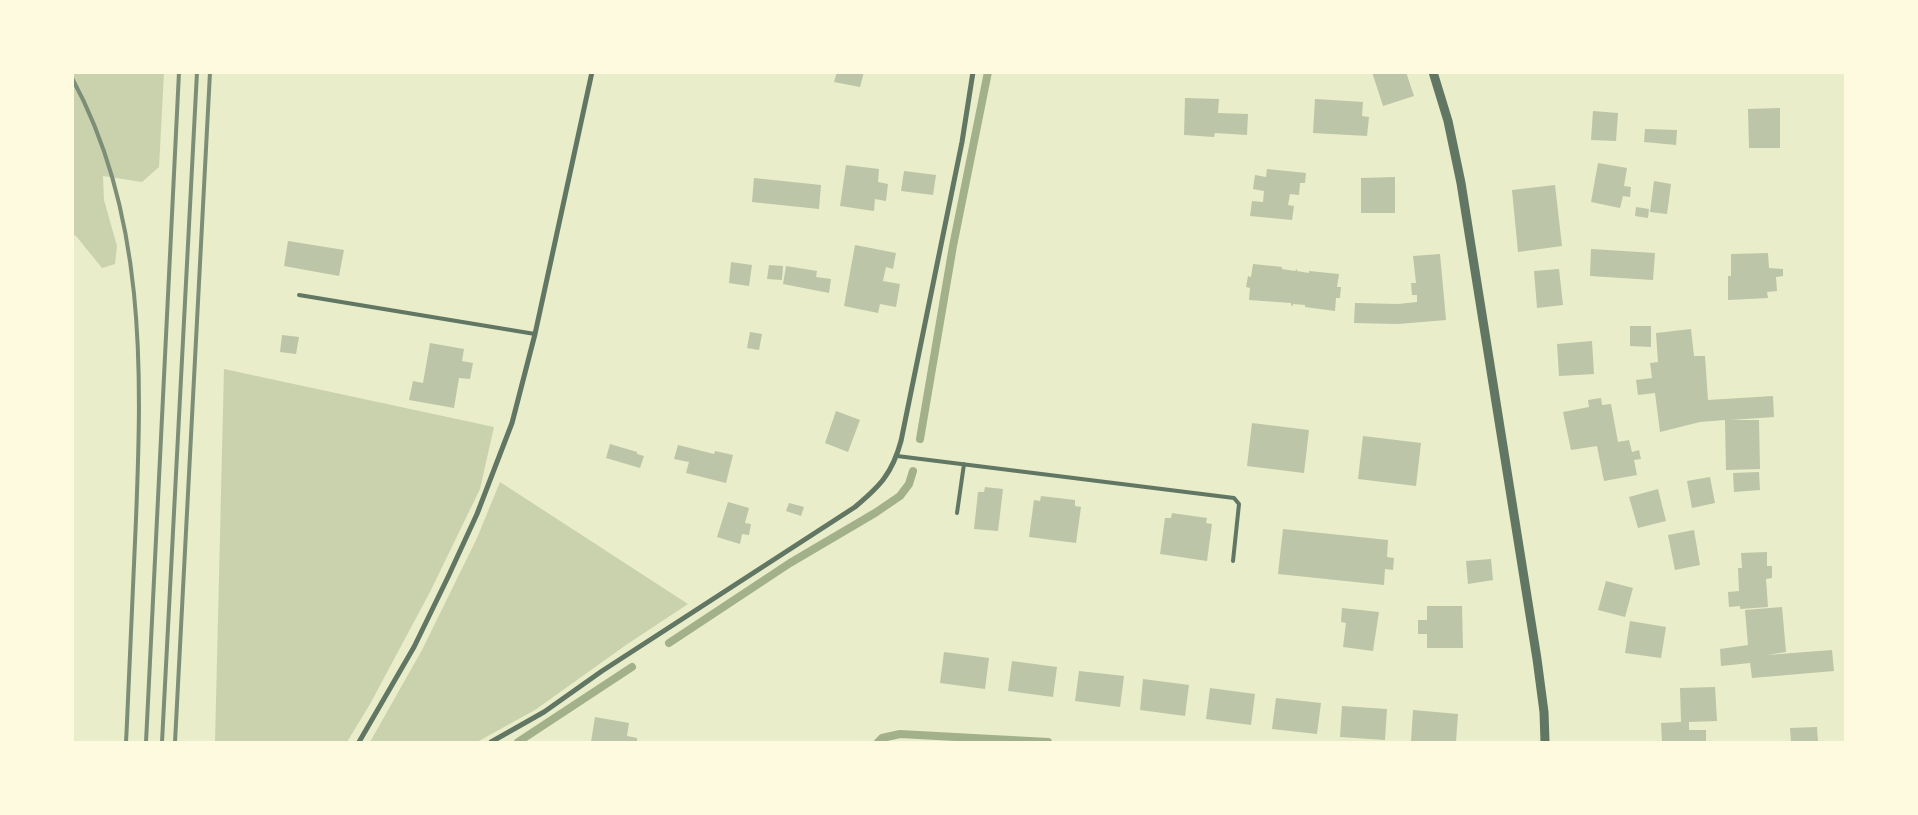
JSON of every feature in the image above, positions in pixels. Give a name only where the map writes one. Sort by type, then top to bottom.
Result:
[{"type":"street","points":[[359,742],[414,647],[477,514],[512,423],[535,334],[592,72]]},
{"type":"street","points":[[491,742],[544,712],[602,671],[855,507],[878,488],[897,456],[962,142],[973,72]]},
{"type":"street","points":[[1433,72],[1449,128],[1461,183],[1537,659],[1544,712],[1545,742]]},
{"type":"lane","points":[[299,296],[535,334]]},
{"type":"lane","points":[[897,456],[1234,498],[1239,504],[1233,561]]},
{"type":"lane","points":[[957,513],[964,464]]},
{"type":"green space","points":[[72,73],[164,73],[159,167],[142,182],[103,176],[104,200],[117,246],[115,264],[102,268],[76,236],[73,235]]},
{"type":"green space","points":[[224,369],[494,427],[480,489],[430,592],[370,704],[347,742],[215,742]]},
{"type":"green space","points":[[500,482],[688,604],[626,645],[535,710],[477,742],[370,742],[422,650],[477,538]]},
{"type":"building","points":[[837,72],[864,72],[860,87],[834,82]]},
{"type":"building","points":[[1372,72],[1406,72],[1414,96],[1383,106]]},
{"type":"building","points":[[1185,98],[1219,99],[1218,113],[1248,114],[1247,135],[1215,133],[1214,137],[1184,135]]},
{"type":"building","points":[[1315,99],[1363,102],[1362,116],[1369,117],[1367,136],[1313,133]]},
{"type":"building","points":[[1780,108],[1780,148],[1749,148],[1748,109]]},
{"type":"building","points":[[1593,111],[1618,113],[1616,141],[1591,140]]},
{"type":"building","points":[[1645,129],[1677,130],[1676,145],[1644,142]]},
{"type":"building","points":[[1598,163],[1627,168],[1624,186],[1631,187],[1630,197],[1623,196],[1620,208],[1591,202]]},
{"type":"building","points":[[846,165],[879,169],[878,182],[888,184],[886,201],[875,199],[874,211],[840,206]]},
{"type":"building","points":[[1267,169],[1306,173],[1305,183],[1300,183],[1299,195],[1290,194],[1288,205],[1294,206],[1292,220],[1250,216],[1252,201],[1263,202],[1264,191],[1253,189],[1255,175],[1266,177]]},
{"type":"building","points":[[904,171],[936,175],[933,195],[901,191]]},
{"type":"building","points":[[1395,177],[1395,213],[1361,213],[1361,178]]},
{"type":"building","points":[[754,178],[821,185],[819,209],[752,202]]},
{"type":"building","points":[[1654,181],[1671,184],[1667,214],[1650,212]]},
{"type":"building","points":[[1555,185],[1562,246],[1518,252],[1512,190]]},
{"type":"building","points":[[1636,207],[1649,209],[1648,218],[1635,216]]},
{"type":"building","points":[[288,241],[344,250],[339,276],[284,266]]},
{"type":"building","points":[[855,245],[896,253],[893,269],[886,267],[883,281],[900,284],[896,307],[880,304],[878,313],[844,306]]},
{"type":"building","points":[[1591,249],[1655,253],[1653,280],[1590,276]]},
{"type":"building","points":[[1768,253],[1769,268],[1783,269],[1783,276],[1776,277],[1777,291],[1767,292],[1768,298],[1728,300],[1728,276],[1731,276],[1731,254]]},
{"type":"building","points":[[1440,254],[1446,320],[1398,324],[1354,323],[1355,303],[1398,304],[1417,302],[1417,295],[1412,295],[1411,283],[1416,283],[1413,256]]},
{"type":"building","points":[[731,262],[752,265],[749,286],[729,283]]},
{"type":"building","points":[[1253,264],[1282,267],[1282,269],[1295,271],[1297,269],[1297,271],[1309,273],[1309,271],[1339,274],[1337,287],[1341,287],[1340,298],[1336,298],[1335,311],[1305,307],[1305,305],[1293,304],[1293,306],[1291,303],[1249,300],[1250,288],[1246,287],[1248,276],[1251,277]]},
{"type":"building","points":[[769,265],[783,266],[782,280],[767,279]]},
{"type":"building","points":[[786,266],[817,271],[816,277],[831,279],[829,293],[783,284]]},
{"type":"building","points":[[1559,269],[1563,305],[1537,308],[1534,271]]},
{"type":"building","points":[[1630,326],[1651,326],[1651,347],[1630,346]]},
{"type":"building","points":[[1691,329],[1694,356],[1705,356],[1708,400],[1773,396],[1774,417],[1730,420],[1759,420],[1760,469],[1726,470],[1725,420],[1700,422],[1660,432],[1655,393],[1638,395],[1636,380],[1652,378],[1650,363],[1658,362],[1656,333]]},
{"type":"building","points":[[750,332],[762,334],[759,350],[747,348]]},
{"type":"building","points":[[282,335],[299,337],[296,354],[280,352]]},
{"type":"building","points":[[1592,341],[1594,374],[1559,376],[1557,344]]},
{"type":"building","points":[[430,343],[464,349],[462,361],[473,363],[470,379],[459,378],[454,408],[409,400],[413,381],[423,383]]},
{"type":"building","points":[[1601,398],[1602,405],[1611,404],[1618,442],[1629,440],[1632,452],[1639,450],[1641,459],[1634,460],[1637,475],[1604,481],[1597,446],[1571,450],[1563,412],[1589,407],[1588,400]]},
{"type":"building","points":[[836,411],[860,420],[848,452],[825,443]]},
{"type":"building","points":[[1252,423],[1309,430],[1304,473],[1247,466]]},
{"type":"building","points":[[1363,436],[1421,443],[1416,486],[1358,479]]},
{"type":"building","points":[[610,444],[644,456],[640,468],[606,458]]},
{"type":"building","points":[[678,445],[714,454],[715,451],[733,455],[726,483],[686,473],[689,462],[674,459]]},
{"type":"building","points":[[1759,472],[1760,490],[1734,492],[1733,473]]},
{"type":"building","points":[[1710,477],[1715,503],[1692,508],[1687,481]]},
{"type":"building","points":[[985,487],[1003,489],[998,531],[974,529],[978,492],[984,492]]},
{"type":"building","points":[[1658,489],[1666,521],[1638,528],[1629,497]]},
{"type":"building","points":[[1041,496],[1075,500],[1075,506],[1081,507],[1076,543],[1029,537],[1034,500],[1040,501]]},
{"type":"building","points":[[728,502],[749,508],[745,523],[751,524],[749,535],[742,534],[740,544],[717,537]]},
{"type":"building","points":[[789,503],[804,507],[801,516],[786,511]]},
{"type":"building","points":[[1172,513],[1207,518],[1206,523],[1212,524],[1207,561],[1160,554],[1165,518],[1171,518]]},
{"type":"building","points":[[1283,529],[1388,540],[1387,557],[1394,558],[1393,570],[1385,569],[1384,585],[1278,574]]},
{"type":"building","points":[[1694,530],[1700,565],[1675,570],[1668,535]]},
{"type":"building","points":[[1767,552],[1767,566],[1772,566],[1772,578],[1766,579],[1768,607],[1740,609],[1740,606],[1729,607],[1728,592],[1739,591],[1738,568],[1742,568],[1741,553]]},
{"type":"building","points":[[1491,559],[1493,580],[1468,584],[1466,561]]},
{"type":"building","points":[[1606,581],[1633,588],[1625,617],[1598,610]]},
{"type":"building","points":[[1427,606],[1462,606],[1463,648],[1427,648],[1427,634],[1418,634],[1418,620],[1427,620]]},
{"type":"building","points":[[1782,607],[1786,652],[1767,655],[1832,650],[1834,671],[1752,678],[1750,663],[1721,666],[1720,649],[1748,645],[1745,610]]},
{"type":"building","points":[[1342,608],[1379,612],[1373,651],[1343,647],[1346,623],[1341,622]]},
{"type":"building","points":[[1630,621],[1666,627],[1661,658],[1625,653]]},
{"type":"building","points":[[944,652],[989,658],[985,689],[940,683]]},
{"type":"building","points":[[1012,661],[1057,667],[1053,697],[1008,691]]},
{"type":"building","points":[[1079,671],[1124,676],[1120,707],[1075,701]]},
{"type":"building","points":[[1143,679],[1189,685],[1185,716],[1140,710]]},
{"type":"building","points":[[1715,687],[1717,721],[1689,722],[1689,730],[1706,730],[1706,742],[1662,742],[1661,723],[1681,722],[1680,688]]},
{"type":"building","points":[[1210,688],[1255,694],[1251,725],[1206,719]]},
{"type":"building","points":[[1276,698],[1321,703],[1317,734],[1272,729]]},
{"type":"building","points":[[1342,706],[1387,709],[1385,740],[1340,737]]},
{"type":"building","points":[[1413,710],[1458,714],[1456,742],[1411,742]]},
{"type":"building","points":[[595,717],[629,723],[627,736],[637,738],[637,742],[591,742]]},
{"type":"building","points":[[1817,727],[1818,742],[1791,742],[1790,728]]},
{"type":"waterway","points":[[920,439],[953,246],[988,72]]},
{"type":"waterway","points":[[669,643],[790,563],[875,513],[900,496],[909,484],[913,471]]},
{"type":"waterway","points":[[518,742],[632,667]]},
{"type":"waterway","points":[[878,742],[882,738],[900,734],[1048,742]]},
{"type":"railway","points":[[146,742],[179,72]]},
{"type":"railway","points":[[162,742],[197,72]]},
{"type":"railway","points":[[175,742],[210,72]]},
{"type":"railway","points":[[72,78],[96,130],[114,183],[126,238],[134,294],[138,350],[138,463],[126,742]]}]
